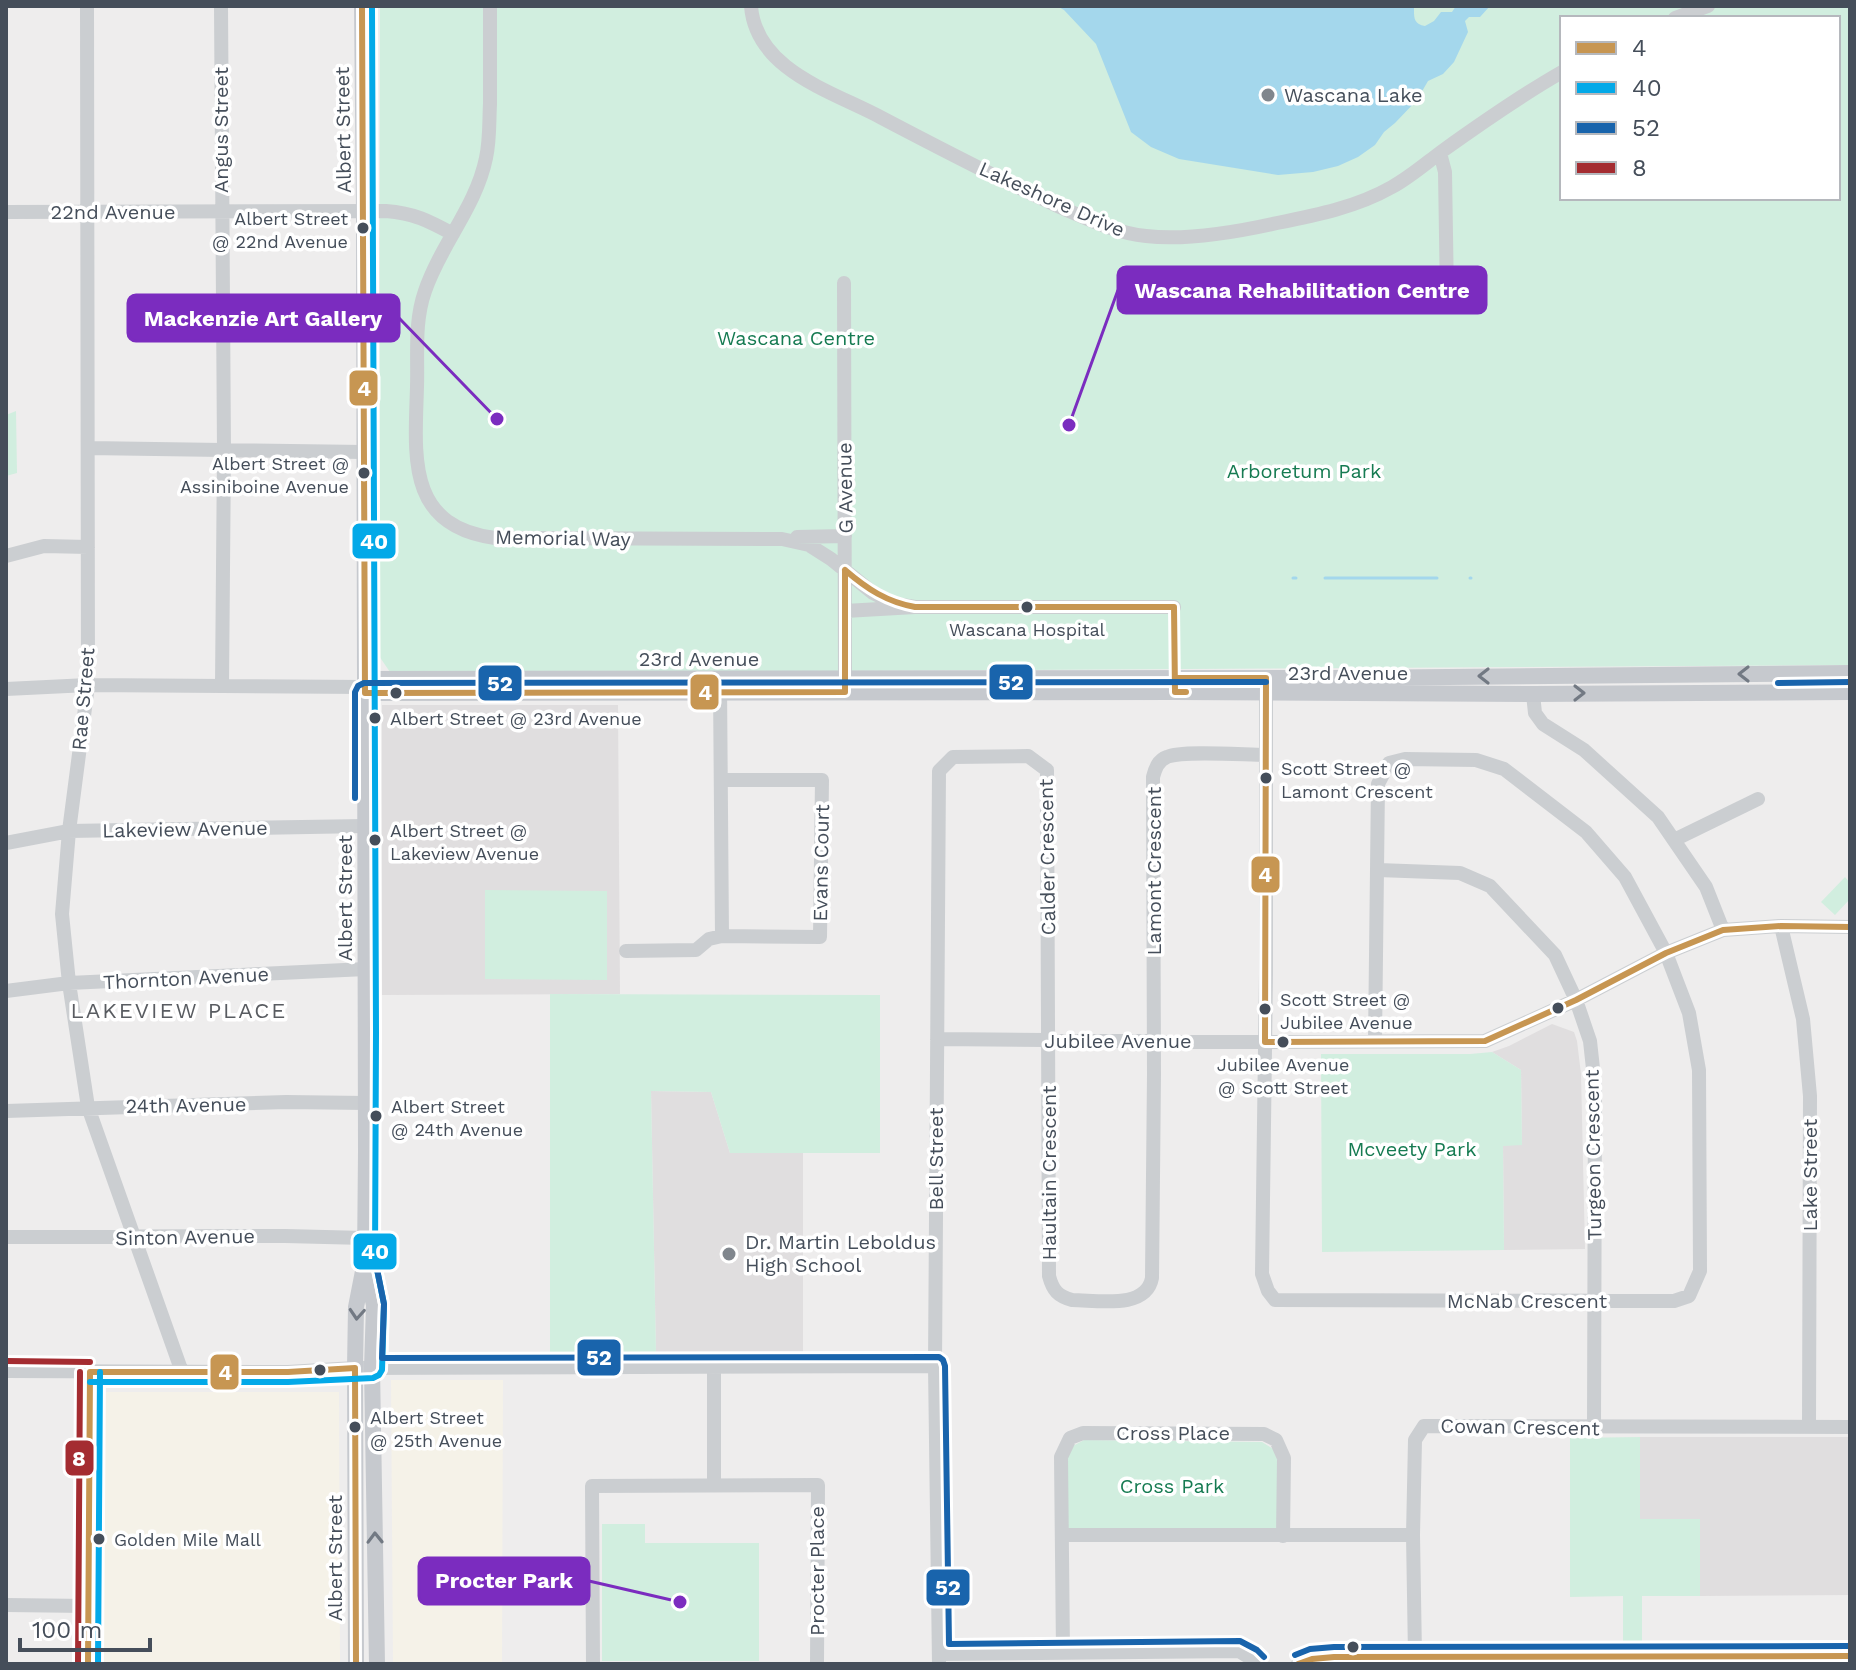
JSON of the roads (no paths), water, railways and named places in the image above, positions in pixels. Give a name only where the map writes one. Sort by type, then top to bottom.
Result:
[{"type":"main road","name":"Albert Street","points":[[356,1664],[356,1307],[365,1261],[366,1103],[362,6]]},
{"type":"main road","name":"23rd Avenue","points":[[365,686],[1266,685],[1850,673]]},
{"type":"main road","name":"23rd Avenue","points":[[1266,685],[1533,694],[1850,692]]},
{"type":"main road","name":"Albert Street","points":[[365,1261],[374,1305],[372,1368],[377,1664]]},
{"type":"street","name":"Rae Street","points":[[87,6],[88,685],[69,831],[62,914],[88,1107],[182,1372]]},
{"type":"street","name":"Angus Street","points":[[221,6],[222,686]]},
{"type":"street","name":"Memorial Way","points":[[490,6],[490,114],[486,157],[476,191],[426,288],[417,330],[415,454],[426,496],[443,517],[466,532],[495,538],[782,539],[809,545],[873,593],[895,604],[915,607]]},
{"type":"street","name":"Lakeshore Drive","points":[[751,6],[764,43],[783,65],[806,81],[1036,196],[1118,232],[1148,237],[1240,231],[1357,204],[1392,187],[1560,73]]},
{"type":"street","points":[[1669,16],[1689,6]]},
{"type":"street","points":[[1680,16],[1708,6]]},
{"type":"street","points":[[1440,153],[1445,176],[1447,297]]},
{"type":"street","name":"22nd Avenue","points":[[6,212],[406,212],[453,234]]},
{"type":"street","name":"G Avenue","points":[[844,283],[845,685]]},
{"type":"street","points":[[88,448],[364,452]]},
{"type":"street","points":[[782,539],[845,536]]},
{"type":"street","points":[[6,556],[44,546],[88,547]]},
{"type":"street","name":"Memorial Way","points":[[845,611],[915,607],[1174,607]]},
{"type":"street","name":"23rd Avenue","points":[[6,689],[88,685],[365,686]]},
{"type":"street","points":[[626,951],[696,950],[709,939],[722,936],[720,685]]},
{"type":"street","points":[[1265,1042],[1266,685]]},
{"type":"street","points":[[1533,694],[1535,713],[1543,724],[1584,750],[1658,817],[1706,887],[1723,930]]},
{"type":"street","name":"Lamont Crescent","points":[[1154,1042],[1153,777],[1156,767],[1165,757],[1179,754],[1265,755]]},
{"type":"street","name":"Calder Crescent","points":[[937,1039],[939,771],[953,757],[1028,756],[1047,770],[1049,1041]]},
{"type":"street","name":"McNab Crescent","points":[[1265,1042],[1262,1274],[1275,1300],[1674,1301],[1689,1296],[1700,1271],[1699,1070],[1689,1013],[1666,953],[1625,877],[1586,832],[1504,769],[1476,760],[1405,759],[1389,763],[1378,784],[1378,870]]},
{"type":"street","name":"Evans Court","points":[[721,780],[822,780],[820,937],[722,936]]},
{"type":"street","points":[[1674,840],[1758,799]]},
{"type":"street","name":"Lakeview Avenue","points":[[6,843],[69,831],[365,826]]},
{"type":"street","points":[[1375,1041],[1378,870]]},
{"type":"street","name":"Turgeon Crescent","points":[[1378,870],[1460,873],[1490,886],[1555,955],[1576,1000],[1590,1041],[1595,1087],[1594,1428]]},
{"type":"street","name":"Jubilee Avenue","points":[[937,1039],[1485,1041],[1576,1000],[1666,953],[1723,930],[1781,926],[1850,927]]},
{"type":"street","name":"Lake Street","points":[[1781,926],[1803,1019],[1810,1096],[1809,1427]]},
{"type":"street","name":"Thornton Avenue","points":[[6,991],[69,983],[366,969]]},
{"type":"street","name":"Bell Street","points":[[937,1039],[935,1366],[939,1659]]},
{"type":"street","name":"Haultain Crescent","points":[[1049,1041],[1049,1276],[1055,1293],[1072,1300],[1131,1300],[1140,1297],[1151,1285],[1154,1042]]},
{"type":"street","name":"24th Avenue","points":[[6,1111],[286,1102],[366,1103]]},
{"type":"street","name":"Sinton Avenue","points":[[6,1237],[365,1238]]},
{"type":"street","points":[[714,1366],[714,1485]]},
{"type":"street","points":[[6,1371],[288,1372],[355,1368],[935,1366]]},
{"type":"street","points":[[88,1664],[90,1372]]},
{"type":"street","name":"Cowan Crescent","points":[[1415,1656],[1415,1440],[1424,1426],[1850,1427]]},
{"type":"street","name":"Cross Place","points":[[1063,1652],[1061,1457],[1070,1438],[1083,1433],[1264,1434],[1276,1440],[1284,1458],[1283,1536]]},
{"type":"street","name":"Procter Place","points":[[593,1664],[592,1486],[818,1485],[817,1664]]},
{"type":"street","points":[[1062,1535],[1413,1535]]},
{"type":"street","points":[[6,1605],[88,1606]]},
{"type":"street","points":[[939,1659],[1063,1652],[1197,1658],[1239,1651],[1257,1664]]},
{"type":"street","points":[[1298,1664],[1334,1657],[1415,1656],[1535,1661],[1850,1656]]},
{"type":"water","name":"Wascana Lake","points":[[1057,6],[1414,6],[1416,22],[1425,26],[1441,12],[1452,12],[1456,6],[1490,6],[1480,17],[1469,17],[1465,21],[1468,32],[1454,62],[1443,74],[1428,81],[1417,100],[1375,145],[1338,166],[1278,175],[1179,159],[1151,147],[1131,132],[1096,44]]},
{"type":"waterway","points":[[1325,578],[1437,578]]},
{"type":"place","name":"Wascana Lake","points":[[1268,95]]},
{"type":"place","name":"Albert Street @ 22nd Avenue","points":[[363,228]]},
{"type":"place","name":"Mackenzie Art Gallery","points":[[497,419]]},
{"type":"place","name":"Wascana Rehabilitation Centre","points":[[1069,425]]},
{"type":"place","name":"Albert Street @ Assiniboine Avenue","points":[[364,473]]},
{"type":"place","name":"Wascana Hospital","points":[[1027,607]]},
{"type":"place","name":"Albert Street @ 23rd Avenue","points":[[375,718]]},
{"type":"place","name":"Scott Street @ Lamont Crescent","points":[[1266,778]]},
{"type":"place","name":"Albert Street @ Lakeview Avenue","points":[[375,840]]},
{"type":"place","name":"Scott Street @ Jubilee Avenue","points":[[1265,1009]]},
{"type":"place","name":"Jubilee Avenue @ Scott Street","points":[[1283,1042]]},
{"type":"place","name":"Albert Street @ 24th Avenue","points":[[376,1116]]},
{"type":"place","name":"Dr. Martin Leboldus High School","points":[[729,1254]]},
{"type":"place","name":"Albert Street @ 25th Avenue","points":[[355,1427]]},
{"type":"place","name":"Golden Mile Mall","points":[[99,1539]]},
{"type":"place","name":"Procter Park","points":[[680,1602]]},
{"type":"district","name":"LAKEVIEW PLACE","points":[[179,1010]]},
{"type":"park label","name":"Wascana Centre","points":[[796,338]]},
{"type":"park label","name":"Arboretum Park","points":[[1304,471]]},
{"type":"park label","name":"Mcveety Park","points":[[1412,1149]]},
{"type":"park label","name":"Cross Park","points":[[1172,1486]]}]
